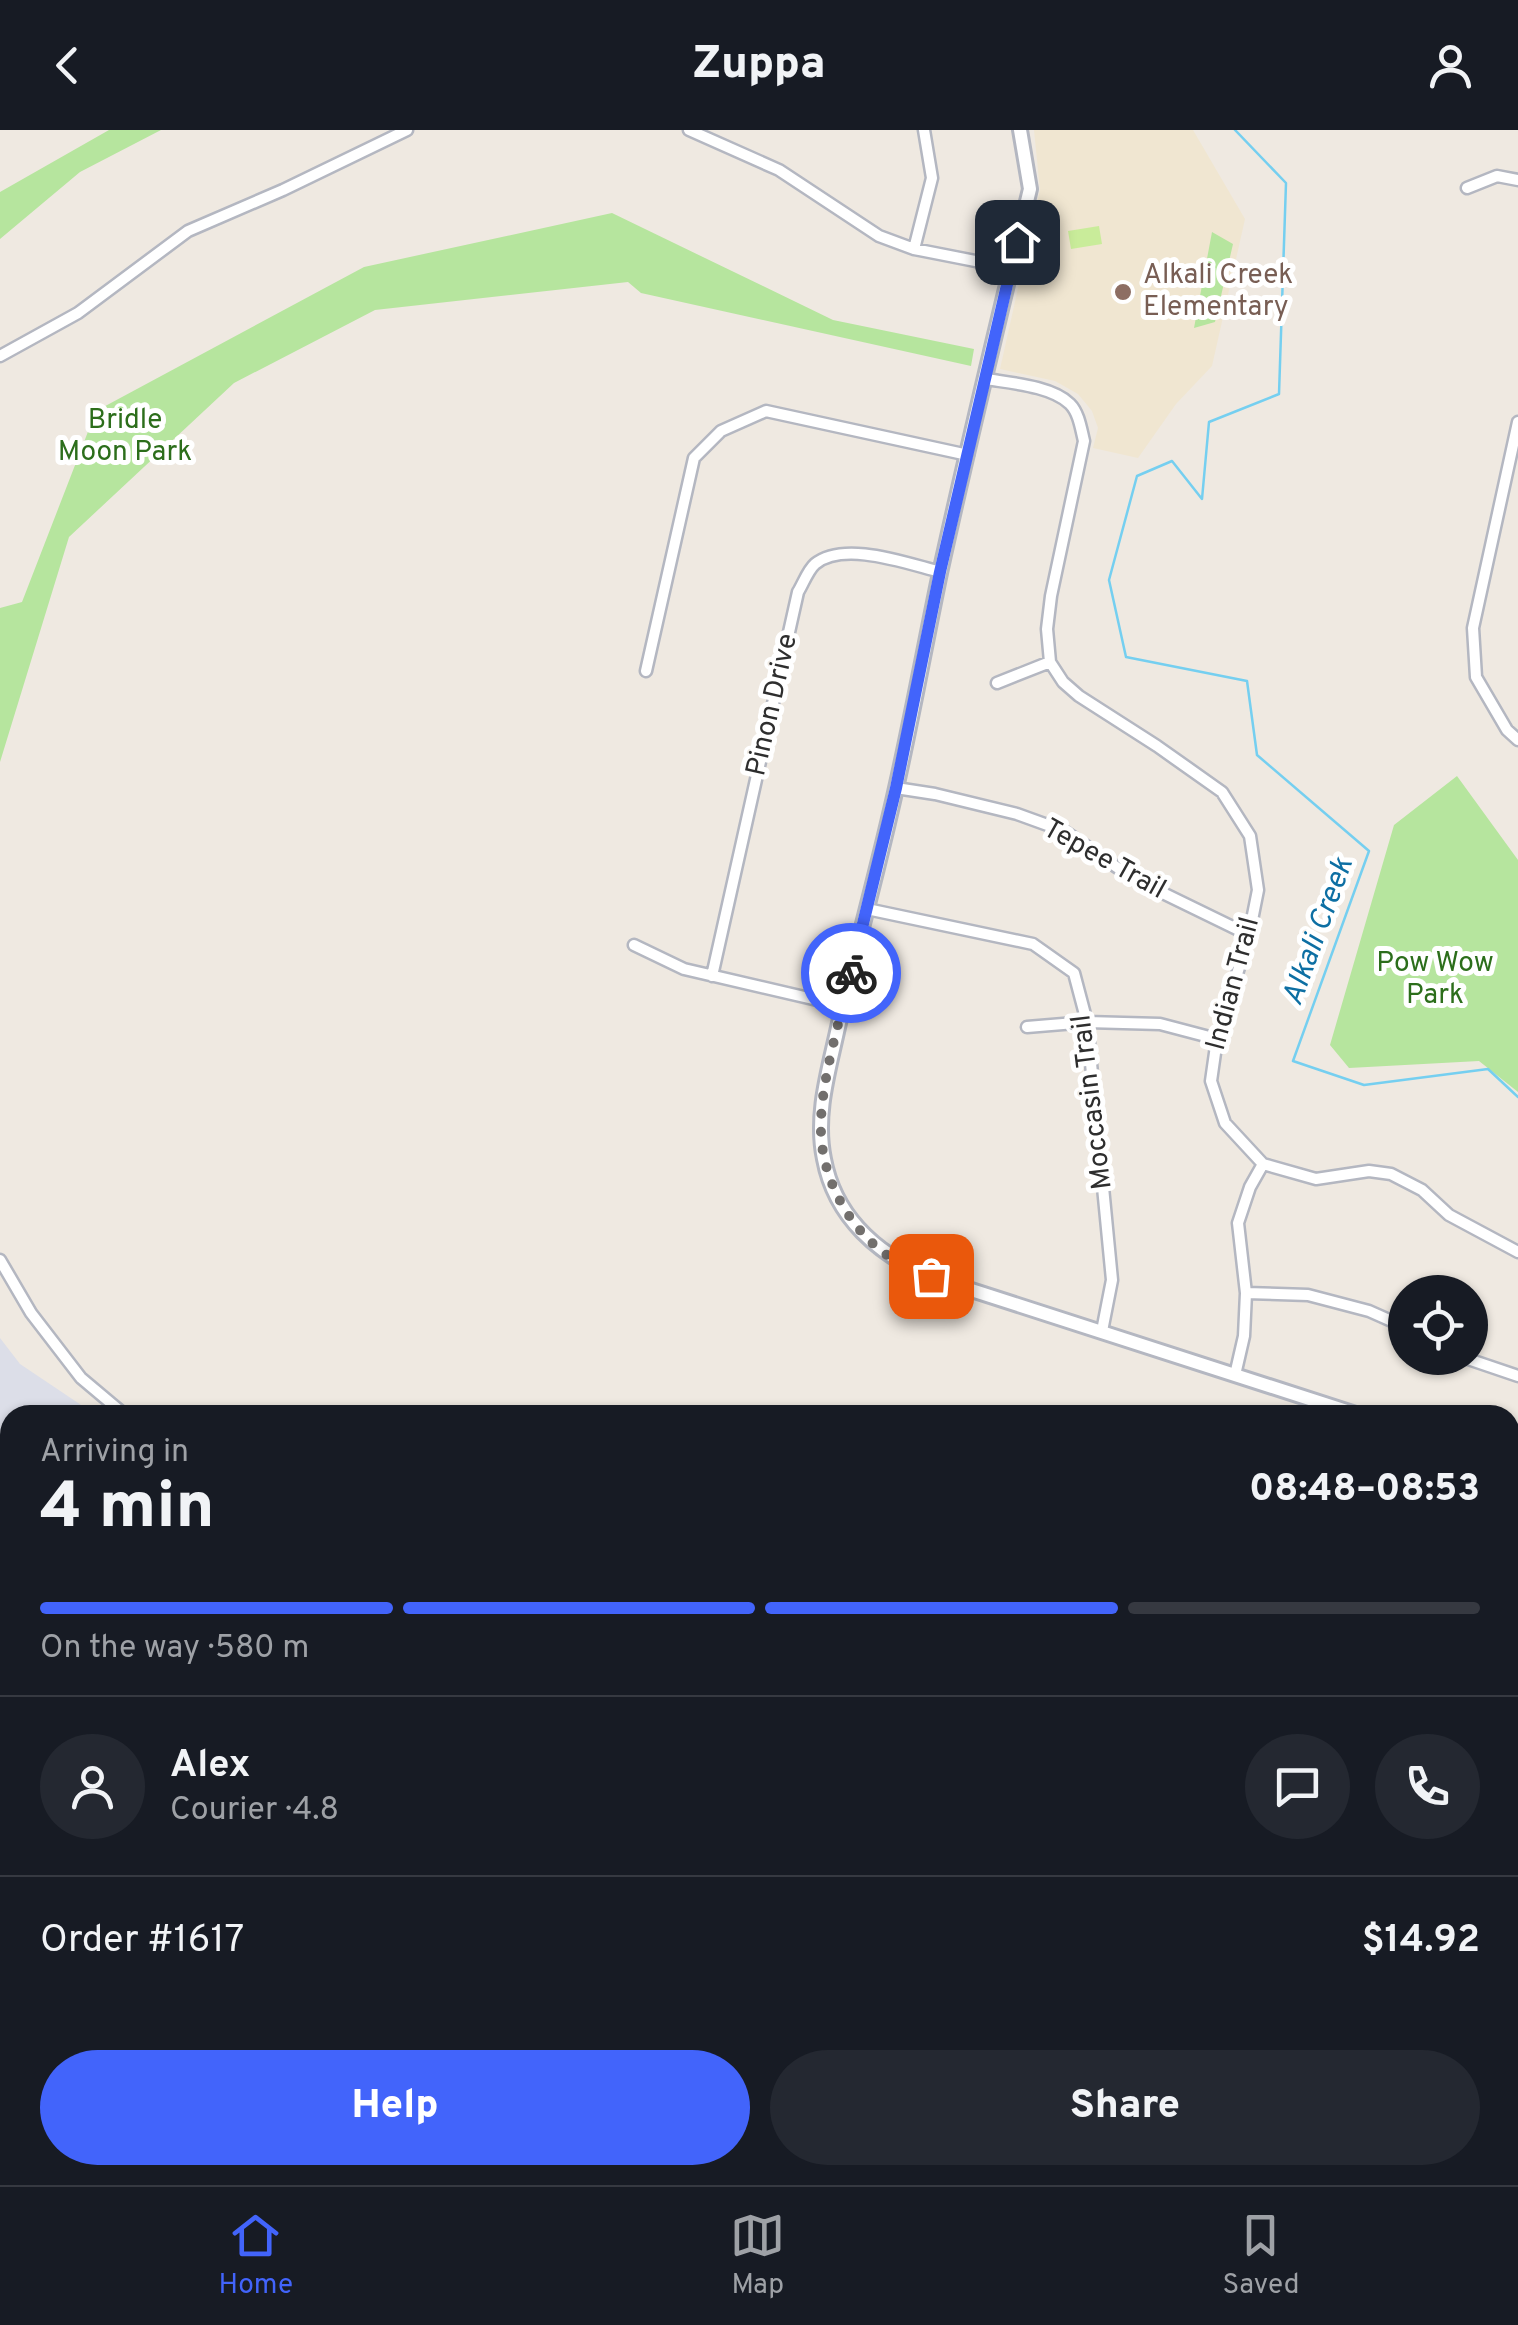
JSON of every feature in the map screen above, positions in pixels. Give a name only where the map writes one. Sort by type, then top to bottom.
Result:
[{"type":"street","points":[[0,356],[78,313],[188,231],[406,130]]},
{"type":"street","points":[[914,248],[932,178],[924,130]]},
{"type":"street","points":[[1020,130],[1030,189],[823,1098],[820,1131],[824,1161],[845,1210],[867,1237],[902,1264],[1326,1405]]},
{"type":"street","points":[[694,131],[779,170],[879,236],[914,248],[1011,268]]},
{"type":"street","points":[[1467,188],[1497,176],[1518,180]]},
{"type":"street","points":[[986,379],[1050,392],[1071,404],[1084,441],[1051,596],[1047,629],[1050,662],[997,683]]},
{"type":"street","points":[[646,672],[694,458],[721,430],[766,411],[968,455]]},
{"type":"street","points":[[1518,422],[1473,628],[1476,677],[1518,740]]},
{"type":"street","name":"Pinon Drive","points":[[712,976],[798,592],[814,565],[832,556],[862,554],[940,572]]},
{"type":"street","name":"Indian Trail","points":[[1050,662],[1063,682],[1079,696],[1222,792],[1250,836],[1258,890],[1216,1038],[1211,1081],[1226,1123],[1263,1164]]},
{"type":"street","name":"Tepee Trail","points":[[896,788],[1017,814],[1064,831],[1134,880],[1248,935]]},
{"type":"street","name":"Moccasin Trail","points":[[867,909],[1033,944],[1074,973],[1087,1022],[1112,1280],[1102,1331]]},
{"type":"street","points":[[634,945],[684,969],[843,1006]]},
{"type":"street","points":[[1026,1027],[1087,1022],[1160,1024],[1216,1038]]},
{"type":"street","points":[[1235,1376],[1244,1336],[1246,1293],[1238,1223],[1263,1164],[1316,1179],[1368,1171],[1391,1174],[1422,1190],[1449,1215],[1518,1252]]},
{"type":"street","points":[[0,1260],[31,1312],[80,1378],[113,1405]]},
{"type":"street","points":[[1246,1293],[1308,1295],[1388,1320]]},
{"type":"street","points":[[1488,1366],[1518,1376]]},
{"type":"shaded area","name":"Alkali Creek Elementary","points":[[1034,130],[1193,130],[1245,219],[1212,366],[1176,404],[1138,458],[1093,448],[1098,428],[1092,411],[1078,394],[1055,381],[1000,369],[1040,190]]},
{"type":"shaded area","points":[[0,1338],[20,1364],[81,1405],[0,1405]]},
{"type":"green space","points":[[109,130],[161,130],[80,172],[0,239],[0,192]]},
{"type":"green space","name":"Bridle Moon Park","points":[[612,213],[833,320],[974,349],[971,366],[641,293],[628,282],[375,310],[234,383],[69,537],[0,762],[0,608],[22,602],[96,411],[364,267]]},
{"type":"green space","points":[[1099,226],[1102,244],[1071,249],[1068,231]]},
{"type":"green space","points":[[1212,232],[1233,244],[1215,322],[1194,328]]},
{"type":"green space","name":"Pow Wow Park","points":[[1457,776],[1518,860],[1518,1092],[1479,1061],[1349,1068],[1330,1045],[1394,825]]},
{"type":"waterway","name":"Alkali Creek","points":[[1235,130],[1286,183],[1279,394],[1209,422],[1202,499],[1172,461],[1137,476],[1109,580],[1126,657],[1247,681],[1257,755],[1369,851],[1293,1061],[1364,1085],[1488,1069],[1518,1097]]},
{"type":"way so far","points":[[851,973],[823,1098],[820,1131],[824,1161],[845,1210],[867,1237],[902,1264],[931,1276]]},
{"type":"place","name":"Alkali Creek Elementary","points":[[1123,292]]},
{"type":"route","points":[[851,973],[1017,242]]}]
